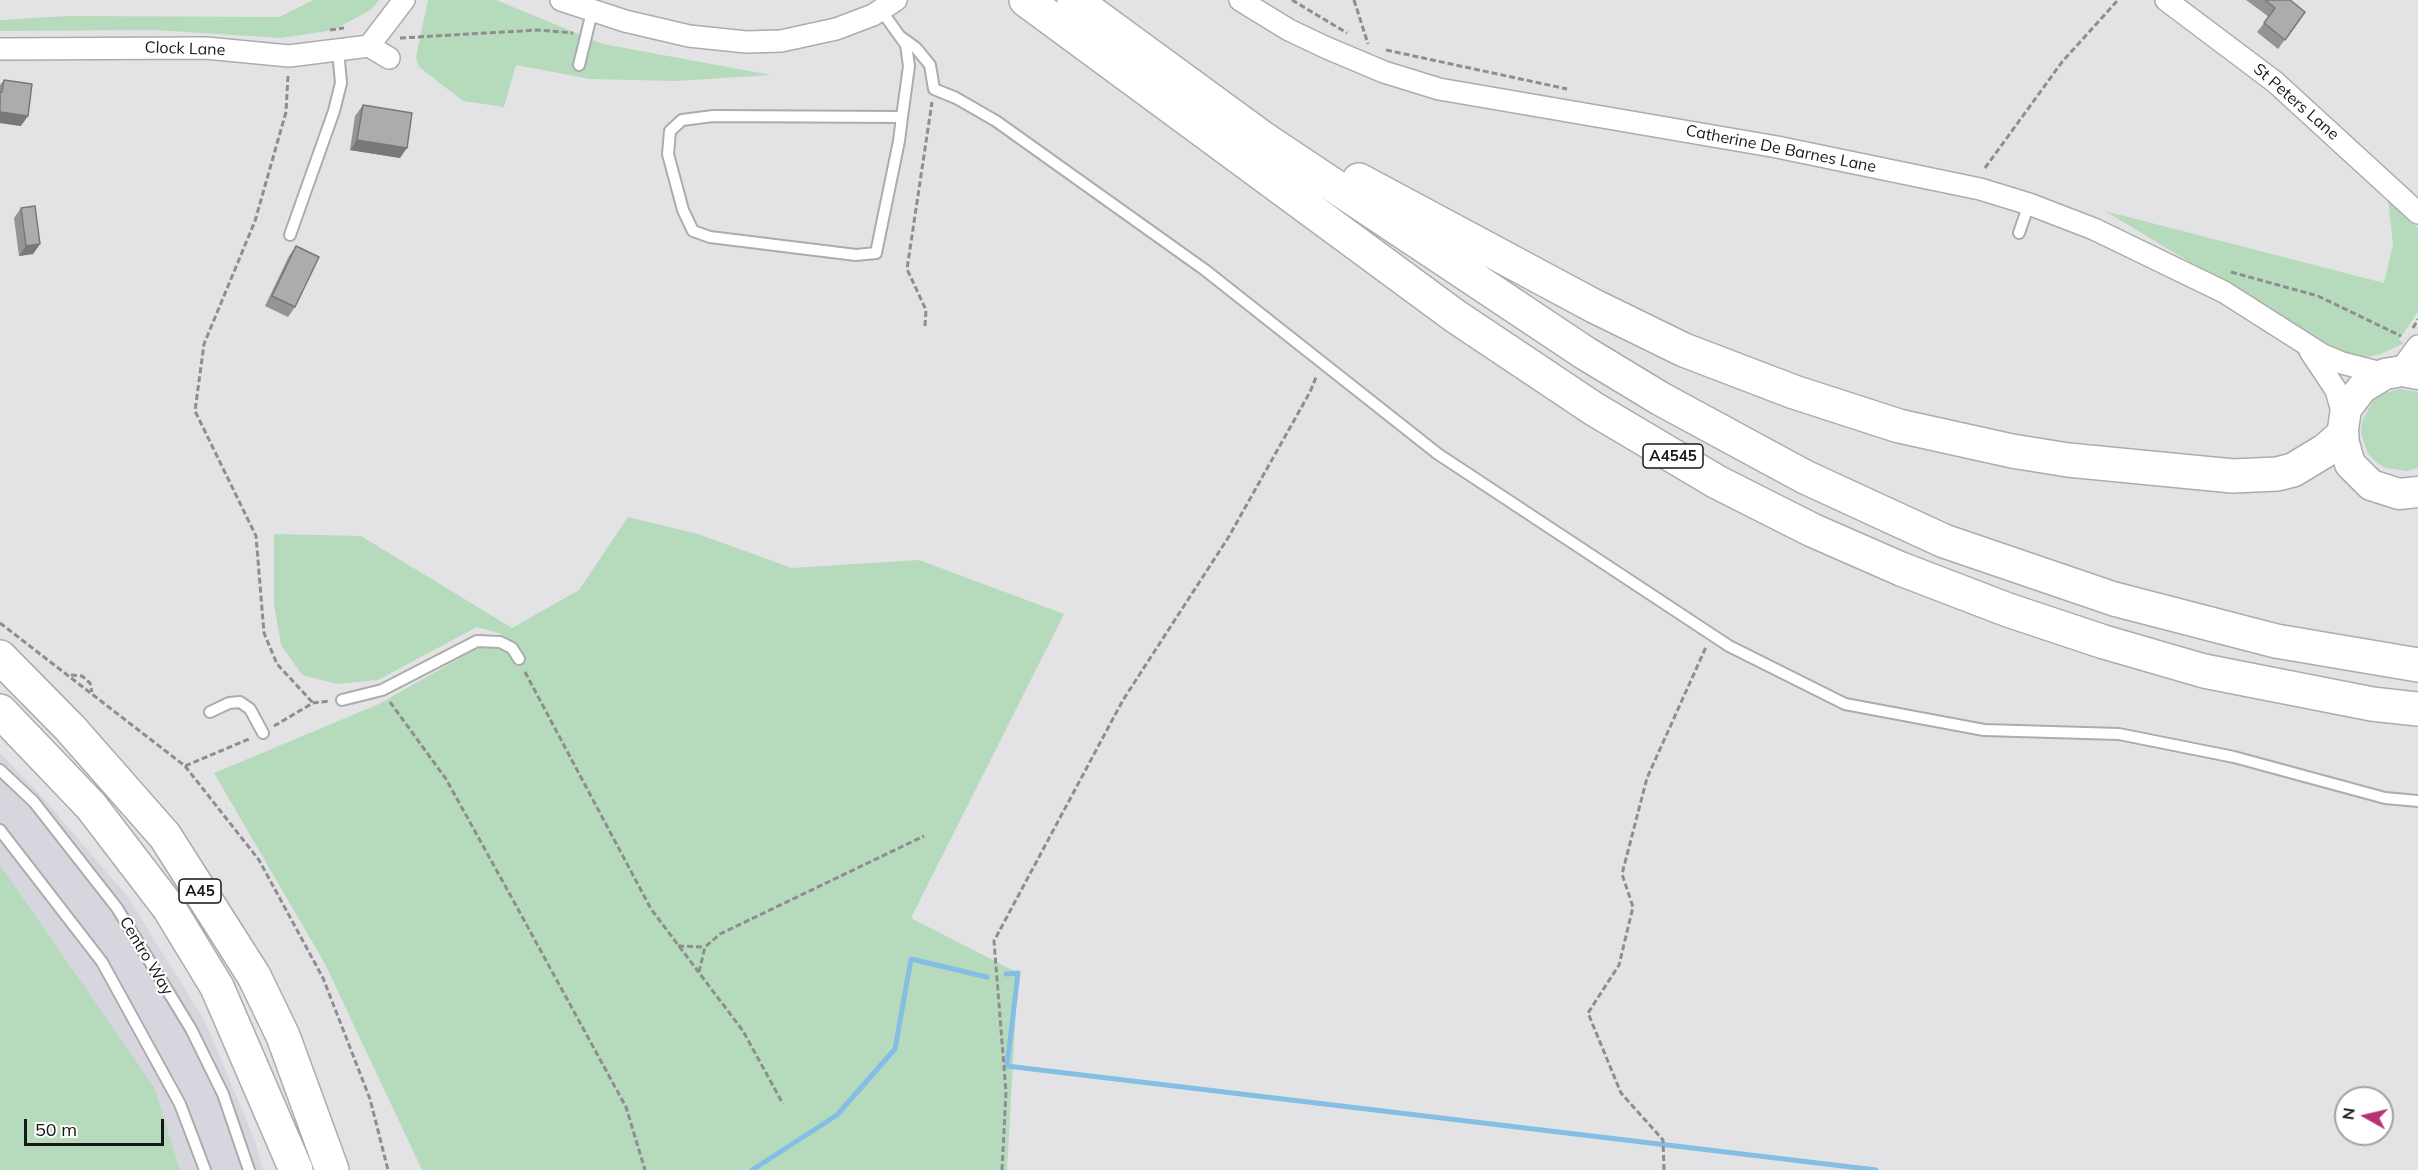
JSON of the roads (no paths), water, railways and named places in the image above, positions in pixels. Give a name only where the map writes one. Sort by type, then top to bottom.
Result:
[{"type":"highway","name":"A4545","points":[[1026,0],[1455,316],[1594,409],[1717,482],[1812,530],[1901,569],[2008,610],[2094,639],[2204,671],[2349,700],[2418,710]]},
{"type":"highway","name":"A4545","points":[[1074,0],[1215,104],[1586,353],[1734,440],[1863,506],[1944,541],[2114,599],[2276,640],[2418,664]]},
{"type":"highway","points":[[1215,104],[1673,345],[1774,385],[1899,426],[2012,451],[2068,460],[2233,476],[2277,474],[2294,470],[2326,450],[2343,427]]},
{"type":"highway","name":"A45","points":[[0,657],[70,728],[165,836],[254,976],[283,1036],[332,1170]]},
{"type":"highway","name":"A45","points":[[0,711],[91,807],[169,909],[216,987],[296,1170]]},
{"type":"main road","points":[[2400,373],[2361,387],[2350,401],[2343,427],[2346,455],[2363,479],[2389,493],[2418,492]]},
{"type":"street","points":[[369,46],[404,0]]},
{"type":"street","points":[[561,0],[592,12],[689,36],[746,42],[804,38],[847,25],[888,5]]},
{"type":"street","name":"Catherine De Barnes Lane","points":[[1240,0],[1289,30],[1327,48],[1384,72],[1439,89],[1777,147],[1980,189],[2030,204],[2094,229],[2224,292],[2307,345],[2342,363],[2400,373]]},
{"type":"street","name":"St Peters Lane","points":[[2166,0],[2275,82],[2418,213]]},
{"type":"street","points":[[369,46],[391,48]]},
{"type":"street","name":"Clock Lane","points":[[0,49],[206,48],[289,57],[369,46]]},
{"type":"street","name":"Catherine De Barnes Lane","points":[[2307,345],[2328,374],[2336,390],[2343,427]]},
{"type":"street","points":[[2400,373],[2418,346]]},
{"type":"lane","points":[[888,5],[906,45],[909,66],[902,117],[876,253],[856,255],[710,237],[693,231],[683,210],[668,154],[670,131],[682,120],[713,116],[902,117]]},
{"type":"lane","points":[[579,65],[592,12]]},
{"type":"lane","points":[[901,37],[916,48],[930,65],[934,89],[956,98],[996,121],[1205,270],[1438,454],[1711,635],[1845,704],[1984,730],[2119,734],[2234,757],[2385,798],[2418,801]]},
{"type":"lane","points":[[290,235],[334,111],[341,83],[338,50]]},
{"type":"lane","points":[[2019,233],[2030,204]]},
{"type":"lane","points":[[342,700],[382,690],[477,642],[500,642],[512,648],[519,659]]},
{"type":"lane","points":[[210,712],[229,703],[240,702],[250,709],[262,733]]},
{"type":"lane","name":"Centro Way","points":[[0,770],[34,802],[117,908],[191,1029],[223,1094],[249,1170]]},
{"type":"lane","points":[[0,830],[102,962],[180,1104],[205,1170]]},
{"type":"waterway","points":[[752,1170],[837,1115],[895,1049],[911,959],[987,977]]},
{"type":"waterway","points":[[1006,974],[1018,973],[1007,1066],[1876,1170]]}]
